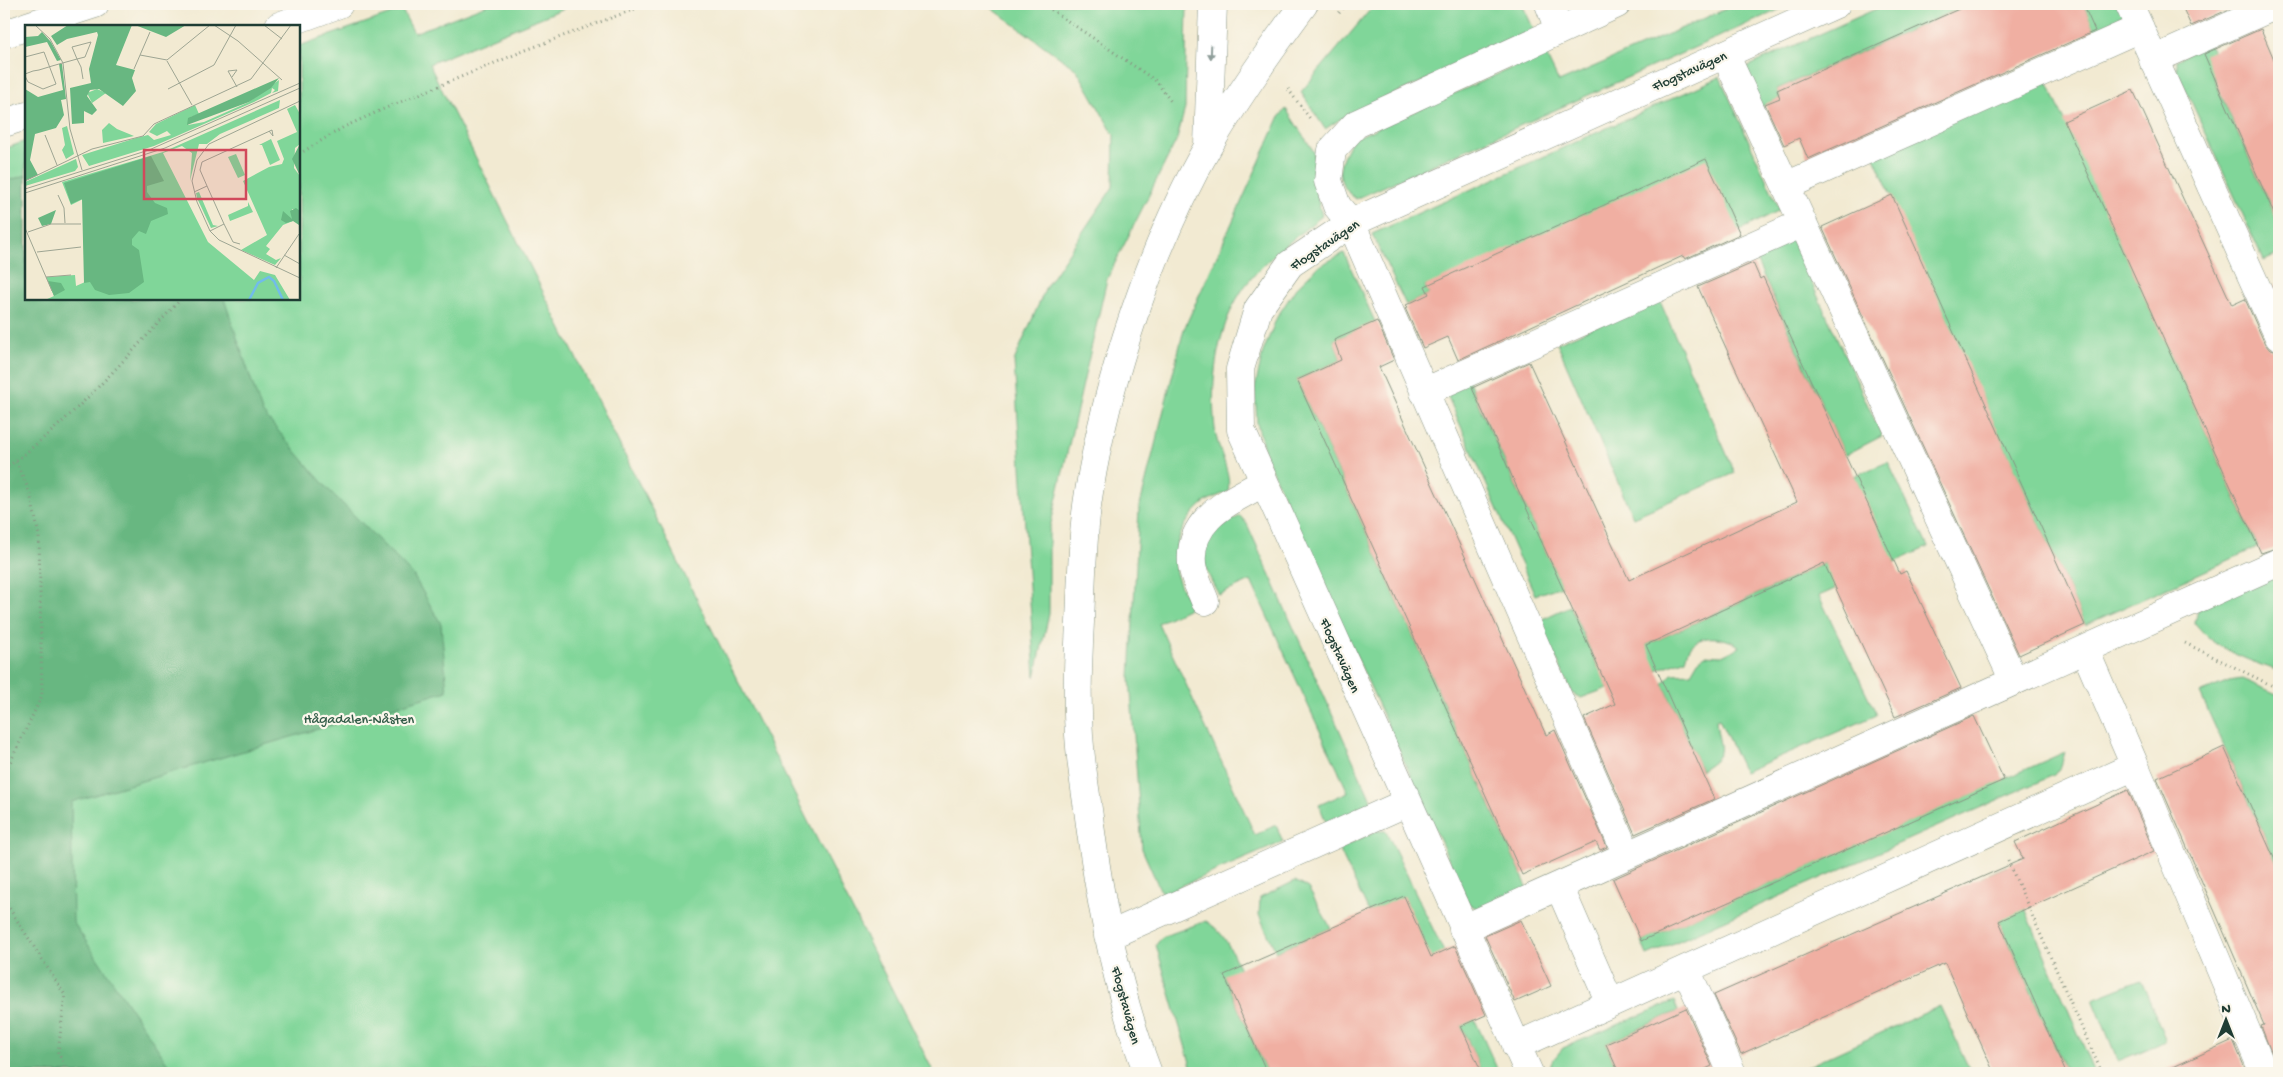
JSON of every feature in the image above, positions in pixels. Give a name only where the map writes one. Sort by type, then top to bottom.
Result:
[{"type":"street","points":[[30,25],[95,4]]},
{"type":"street","points":[[282,25],[339,4]]},
{"type":"street","points":[[1208,147],[1213,4]]},
{"type":"street","name":"Flogstavägen","points":[[1148,1073],[1138,1048],[1108,936],[1094,855],[1080,745],[1078,679],[1089,493],[1112,388],[1146,282],[1178,207],[1208,147],[1262,62],[1304,4]]},
{"type":"street","points":[[1549,4],[1559,30]]},
{"type":"street","points":[[1617,4],[1356,124],[1332,150],[1328,181],[1338,206],[1350,223],[1627,855]]},
{"type":"street","name":"Flogstavägen","points":[[1528,1073],[1408,802],[1263,483],[1241,430],[1240,369],[1258,309],[1290,264],[1350,223],[1836,4]]},
{"type":"street","points":[[2129,4],[2279,337]]},
{"type":"street","points":[[2153,60],[2279,4]]},
{"type":"street","points":[[4,34],[25,27]]},
{"type":"street","points":[[1786,186],[2140,28]]},
{"type":"street","points":[[1725,54],[2014,681]]},
{"type":"street","points":[[4,123],[25,116]]},
{"type":"street","points":[[1424,392],[1803,223]]},
{"type":"street","points":[[1205,601],[1192,565],[1194,539],[1208,515],[1263,483]]},
{"type":"street","points":[[1463,929],[2279,562]]},
{"type":"street","points":[[2085,650],[2264,1073]]},
{"type":"street","points":[[1516,1046],[2135,766]]},
{"type":"street","points":[[1108,936],[1408,802]]},
{"type":"street","points":[[1559,886],[1610,1003]]},
{"type":"street","points":[[1686,969],[1732,1073]]},
{"type":"path","points":[[300,153],[344,127],[386,108],[526,50],[648,4]]},
{"type":"path","points":[[1043,4],[1156,81],[1173,106]]},
{"type":"path","points":[[1284,86],[1296,98],[1332,150]]},
{"type":"path","points":[[4,469],[16,462],[111,376],[180,300]]},
{"type":"path","points":[[4,774],[42,696],[38,535],[30,493],[16,462]]},
{"type":"path","points":[[2144,623],[2279,687]]},
{"type":"path","points":[[1994,829],[2102,1073]]},
{"type":"path","points":[[4,900],[65,994],[58,1052],[68,1073]]},
{"type":"green space","name":"Hågadalen-Nåsten","points":[[489,4],[574,4],[429,64],[934,1073],[4,1073],[4,149],[25,141],[25,300],[300,300],[300,46],[402,10],[414,33]]},
{"type":"green space","points":[[986,4],[1187,4],[1185,108],[1177,139],[1107,279],[1049,532],[1049,614],[1035,677],[1014,361],[1047,285],[1113,187],[1114,135],[1077,70]]},
{"type":"green space","points":[[1375,4],[1522,4],[1535,32],[1369,105],[1342,118],[1325,129],[1301,92]]},
{"type":"green space","points":[[1737,4],[1792,4],[1356,199],[1343,185],[1340,170],[1341,163],[1353,139],[1545,53],[1559,82]]},
{"type":"green space","points":[[1887,4],[1970,4],[1777,89],[1780,98],[1758,108],[1742,69]]},
{"type":"green space","points":[[2083,4],[2120,4],[2125,14],[2095,32]]},
{"type":"green space","points":[[2208,42],[2223,72],[2213,77],[2279,225],[2279,254],[2264,261],[2177,70],[2177,60]]},
{"type":"green space","points":[[1720,77],[1780,210],[1738,231],[1425,286],[1429,294],[1406,305],[1372,234]]},
{"type":"green space","points":[[2045,77],[2258,547],[2085,625],[1873,155]]},
{"type":"green space","points":[[1286,109],[1314,152],[1313,180],[1322,216],[1278,251],[1258,271],[1232,307],[1220,341],[1213,394],[1216,437],[1228,476],[1228,492],[1204,503],[1186,523],[1178,541],[1175,568],[1179,583],[1191,607],[1158,623],[1255,835],[1276,825],[1283,842],[1162,894],[1142,849],[1130,678],[1139,509],[1184,329],[1280,116]]},
{"type":"green space","points":[[25,175],[25,300],[224,300],[262,412],[327,488],[413,575],[441,624],[447,691],[71,802],[73,922],[174,1073],[4,1073],[4,182]]},
{"type":"green space","points":[[1790,236],[1882,436],[1845,455],[1753,253]]},
{"type":"green space","points":[[1344,253],[1376,324],[1334,340],[1341,360],[1297,380],[1528,889],[1479,909],[1469,904],[1266,457],[1257,423],[1255,388],[1263,352],[1277,317],[1296,288],[1319,266]]},
{"type":"green space","points":[[1659,299],[1735,473],[1633,517],[1557,343]]},
{"type":"green space","points":[[1468,379],[1562,586],[1535,595],[1445,390]]},
{"type":"green space","points":[[1888,462],[1928,547],[1819,596],[1877,715],[1744,772],[1719,719],[1716,720],[1720,744],[1719,754],[1701,770],[1663,683],[1672,674],[1691,673],[1698,661],[1705,655],[1722,656],[1740,647],[1735,644],[1714,638],[1700,640],[1690,648],[1686,659],[1581,698],[1573,694],[1538,621],[1570,606],[1598,667],[1882,537],[1854,476]]},
{"type":"green space","points":[[1240,516],[1247,524],[1375,809],[1329,829],[1319,805],[1348,792],[1251,581],[1219,595],[1207,572],[1203,555],[1207,540],[1219,528]]},
{"type":"green space","points":[[2279,570],[2279,668],[2275,670],[2220,646],[2195,623],[2198,610]]},
{"type":"green space","points":[[2242,679],[2279,695],[2279,869],[2200,693],[2229,681]]},
{"type":"green space","points":[[2065,752],[2061,766],[2054,775],[1647,955],[1641,941]]},
{"type":"green space","points":[[1376,831],[1386,831],[1499,1073],[1482,1073],[1404,897],[1369,912],[1339,849]]},
{"type":"green space","points":[[2007,866],[2095,1073],[2067,1073],[1980,878]]},
{"type":"green space","points":[[1295,881],[1308,888],[1331,928],[1276,952],[1259,915],[1260,898]]},
{"type":"green space","points":[[1206,921],[1223,936],[1240,969],[1224,976],[1267,1073],[1193,1073],[1156,945],[1162,937]]},
{"type":"green space","points":[[2141,980],[2166,1041],[2118,1061],[2093,999]]},
{"type":"green space","points":[[1674,1001],[1678,1011],[1606,1044],[1619,1073],[1549,1073],[1552,1061],[1563,1048]]},
{"type":"green space","points":[[1940,1006],[1971,1073],[1793,1073]]},
{"type":"building","points":[[1970,4],[2083,4],[2095,31],[1808,159],[1799,138],[1784,145],[1765,104],[1780,98],[1777,90]]},
{"type":"building","points":[[2181,4],[2241,4],[2191,26]]},
{"type":"building","points":[[2261,29],[2279,71],[2279,225],[2204,54]]},
{"type":"building","points":[[2133,90],[2232,305],[2245,299],[2265,344],[2270,350],[2279,352],[2279,547],[2261,553],[2064,121]]},
{"type":"building","points":[[1706,159],[1740,234],[1685,259],[1683,256],[1458,360],[1448,337],[1423,348],[1405,308],[1408,307],[1406,305],[1429,294],[1425,286]]},
{"type":"building","points":[[1892,195],[2085,625],[2019,655],[1822,227]]},
{"type":"building","points":[[1753,263],[1760,279],[1763,277],[1900,574],[1906,571],[1961,688],[1895,717],[1824,563],[1646,645],[1714,799],[1635,834],[1584,718],[1615,704],[1472,388],[1529,362],[1629,580],[1797,502],[1698,287]]},
{"type":"building","points":[[2279,283],[2279,300],[2273,286]]},
{"type":"building","points":[[1377,321],[1394,360],[1379,367],[1546,735],[1555,730],[1607,847],[1600,850],[1596,842],[1522,875],[1297,380],[1341,360],[1334,340]]},
{"type":"building","points":[[1974,716],[2004,780],[1641,941],[1613,879]]},
{"type":"building","points":[[2224,747],[2279,869],[2279,1073],[2261,1026],[2264,1025],[2157,778]]},
{"type":"building","points":[[2128,790],[2154,851],[1999,921],[2066,1073],[1994,1073],[1945,963],[1741,1054],[1714,995],[2023,859],[2015,842]]},
{"type":"building","points":[[1404,896],[1431,957],[1455,946],[1486,1015],[1461,1026],[1482,1073],[1267,1073],[1224,975]]},
{"type":"building","points":[[1521,920],[1551,986],[1515,1002],[1485,936]]},
{"type":"building","points":[[1686,1008],[1712,1066],[1697,1073],[1619,1073],[1606,1044]]},
{"type":"building","points":[[2233,1040],[2247,1073],[2160,1073]]}]
